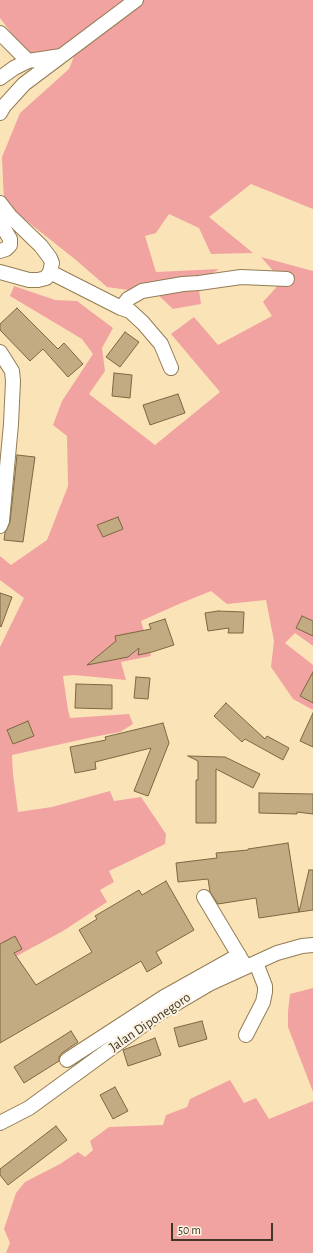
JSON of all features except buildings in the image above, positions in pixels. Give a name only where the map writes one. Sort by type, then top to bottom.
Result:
[{"type":"street","points":[[0,113],[4,106],[24,84],[136,0]]},
{"type":"street","points":[[0,33],[28,61]]},
{"type":"street","points":[[0,78],[14,68],[28,61],[64,55]]},
{"type":"street","points":[[0,203],[10,216],[41,246],[50,258],[52,264],[50,272],[46,278],[38,280],[29,280],[0,272]]},
{"type":"street","points":[[0,222],[10,239],[10,244],[6,249],[0,251]]},
{"type":"street","points":[[50,272],[121,308],[130,311],[143,323],[160,344],[171,368]]},
{"type":"street","points":[[121,308],[128,298],[142,291],[241,276],[287,279]]},
{"type":"street","points":[[0,352],[12,371],[13,381],[11,424],[2,521],[0,526]]},
{"type":"street","points":[[204,897],[240,955],[251,966],[265,986],[263,1002],[246,1035]]},
{"type":"street","name":"Jalan Diponegoro","points":[[0,1123],[29,1108],[158,1014],[209,984],[277,953],[302,946],[313,945]]},
{"type":"street","points":[[67,1060],[164,997],[240,955]]},
{"type":"shaded area","points":[[0,0],[313,0],[313,209],[251,184],[209,217],[253,253],[211,254],[199,228],[169,214],[156,233],[145,236],[156,272],[219,269],[198,283],[201,304],[173,309],[157,294],[107,287],[76,260],[4,203],[2,157],[20,113],[69,69],[77,49],[27,54],[0,18]]},
{"type":"shaded area","points":[[261,257],[313,271],[313,646],[295,633],[285,643],[313,665],[313,710],[293,699],[271,667],[274,641],[266,600],[227,604],[211,591],[141,621],[151,656],[121,662],[126,680],[74,675],[63,676],[70,718],[129,714],[133,724],[120,732],[12,755],[18,812],[52,807],[110,791],[114,801],[141,797],[166,834],[165,844],[109,871],[114,882],[100,890],[107,902],[63,931],[0,965],[0,647],[24,598],[0,580],[0,556],[11,565],[47,540],[68,486],[67,436],[53,425],[62,401],[93,354],[82,339],[10,296],[14,286],[55,300],[77,301],[113,328],[102,348],[105,371],[89,394],[155,445],[220,392],[171,334],[194,317],[218,345],[272,316],[263,302],[282,281]]},
{"type":"shaded area","points":[[313,988],[313,1092],[288,1027],[288,1011],[290,994]]},
{"type":"shaded area","points":[[230,1080],[244,1103],[256,1098],[269,1119],[313,1101],[313,1253],[6,1253],[10,1243],[4,1229],[16,1193],[25,1182],[60,1164],[78,1152],[85,1157],[93,1150],[90,1141],[109,1127],[163,1125],[166,1115],[187,1107],[190,1099]]}]
